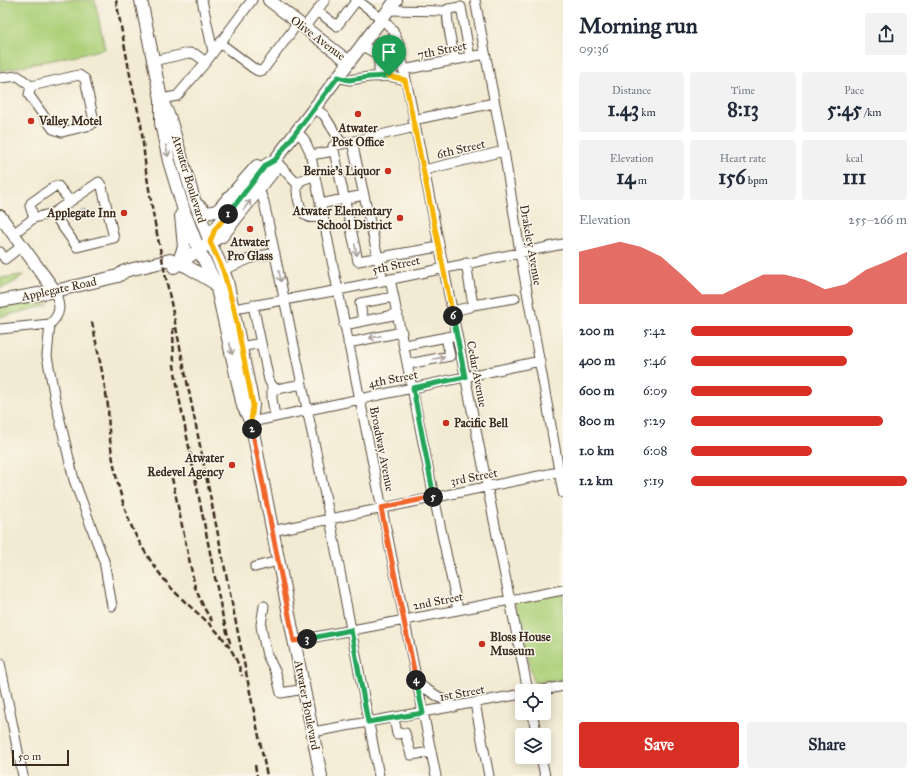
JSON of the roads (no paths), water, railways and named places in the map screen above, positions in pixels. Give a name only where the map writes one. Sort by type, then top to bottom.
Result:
[{"type":"main road","name":"Atwater Boulevard","points":[[141,0],[161,99],[161,123],[179,195],[199,250],[216,284],[243,406],[251,422],[321,776]]},
{"type":"main road","name":"Olive Avenue","points":[[269,0],[349,62]]},
{"type":"main road","points":[[210,242],[215,229],[296,131],[396,0]]},
{"type":"main road","name":"Atwater Boulevard","points":[[161,99],[170,119],[195,203],[223,270],[234,309],[253,405],[251,422]]},
{"type":"main road","points":[[195,203],[207,213],[216,211],[226,202],[260,163],[270,162]]},
{"type":"main road","name":"Applegate Road","points":[[0,301],[55,291],[118,276],[128,278],[172,268],[210,242],[222,236],[274,170],[270,162]]},
{"type":"main road","points":[[179,195],[184,247],[178,263],[192,269],[216,284]]},
{"type":"main road","points":[[1,219],[55,291]]},
{"type":"street","points":[[202,0],[213,52]]},
{"type":"street","points":[[161,99],[177,96],[206,62],[252,0]]},
{"type":"street","points":[[220,43],[253,68],[258,71],[263,70],[301,25],[317,11],[325,0]]},
{"type":"street","name":"Cedar Avenue","points":[[317,11],[337,26],[357,0],[385,15],[393,30],[400,54],[424,170],[527,684]]},
{"type":"street","points":[[385,15],[447,11],[448,8],[461,7],[475,2]]},
{"type":"street","name":"Drakeley Avenue","points":[[475,2],[504,151],[520,252],[561,472],[563,493]]},
{"type":"street","points":[[461,7],[470,57]]},
{"type":"street","points":[[447,11],[455,60]]},
{"type":"street","points":[[362,45],[373,53],[400,54]]},
{"type":"street","points":[[153,61],[189,53],[195,54],[206,62]]},
{"type":"street","points":[[379,54],[379,76]]},
{"type":"street","name":"7th Street","points":[[403,70],[485,54]]},
{"type":"street","points":[[79,75],[85,79],[94,121],[91,125],[62,132],[53,129],[29,95],[31,86],[79,75]]},
{"type":"street","points":[[0,78],[18,76],[31,86]]},
{"type":"street","points":[[338,77],[349,80],[389,76],[405,80]]},
{"type":"street","points":[[311,155],[414,124],[494,103]]},
{"type":"street","points":[[314,108],[324,115],[337,147],[345,199],[358,261],[439,247]]},
{"type":"street","name":"Broadway Avenue","points":[[296,131],[304,139],[311,155],[322,216],[436,776]]},
{"type":"street","points":[[352,142],[378,258],[394,297],[398,314],[458,609]]},
{"type":"street","name":"6th Street","points":[[424,170],[504,151]]},
{"type":"street","points":[[270,162],[298,185]]},
{"type":"street","points":[[315,176],[303,180],[298,185],[297,191],[302,212],[310,218],[322,216]]},
{"type":"street","points":[[13,234],[34,218],[54,212],[99,182],[102,187],[114,238],[77,247],[54,212]]},
{"type":"street","points":[[34,218],[30,203],[55,186],[58,186],[70,201]]},
{"type":"street","points":[[259,189],[264,202],[285,299],[330,519],[379,776]]},
{"type":"street","points":[[320,204],[364,195]]},
{"type":"street","name":"5th Street","points":[[234,309],[337,290],[563,244]]},
{"type":"street","points":[[2,258],[22,246]]},
{"type":"street","points":[[223,270],[254,257],[275,253]]},
{"type":"street","points":[[466,263],[473,304]]},
{"type":"street","points":[[0,329],[50,324],[59,312],[59,302],[55,291]]},
{"type":"street","points":[[363,321],[360,303],[394,297]]},
{"type":"street","points":[[452,311],[470,307],[473,304],[515,298]]},
{"type":"street","points":[[253,305],[269,380],[272,386],[272,399],[275,416]]},
{"type":"street","points":[[344,325],[398,314]]},
{"type":"street","points":[[50,324],[47,356],[55,399],[74,480],[104,561],[112,606]]},
{"type":"street","points":[[348,343],[402,332]]},
{"type":"street","points":[[404,345],[457,335]]},
{"type":"street","points":[[408,364],[450,356],[446,337]]},
{"type":"street","points":[[241,347],[261,343]]},
{"type":"street","name":"4th Street","points":[[251,422],[540,361]]},
{"type":"street","points":[[272,386],[277,389],[302,384]]},
{"type":"street","name":"3rd Street","points":[[272,531],[561,472]]},
{"type":"street","points":[[255,567],[278,561]]},
{"type":"street","name":"2nd Street","points":[[294,641],[509,599],[563,590]]},
{"type":"street","points":[[264,606],[261,625],[262,632],[267,655],[276,673],[281,693],[304,689]]},
{"type":"street","points":[[0,663],[23,776]]},
{"type":"street","points":[[416,682],[456,706]]},
{"type":"street","points":[[551,688],[563,686]]},
{"type":"street","name":"1st Street","points":[[313,732],[515,695]]},
{"type":"street","points":[[475,703],[489,776]]},
{"type":"street","points":[[394,718],[397,734],[405,733],[411,755],[431,752]]},
{"type":"street","points":[[542,764],[545,776]]},
{"type":"water","points":[[82,211],[89,212],[89,216],[79,219],[78,215]]},
{"type":"railway","points":[[116,0],[141,124],[146,171],[154,219],[267,776]]},
{"type":"railway","points":[[92,322],[108,404],[110,443],[115,472],[132,528],[138,540],[166,582],[216,630],[224,640],[237,662],[242,676]]},
{"type":"railway","points":[[173,328],[174,365],[179,397],[223,618],[231,646]]},
{"type":"railway","points":[[172,478],[195,587],[204,608],[212,621]]},
{"type":"railway","points":[[255,765],[257,776]]},
{"type":"place","name":"Atwater Post Office","points":[[358,114]]},
{"type":"place","name":"Valley Motel","points":[[31,121]]},
{"type":"place","name":"Bernie's Liquor","points":[[388,171]]},
{"type":"place","name":"Applegate Inn","points":[[124,213]]},
{"type":"place","name":"Atwater Elementary School District","points":[[400,218]]},
{"type":"place","name":"Atwater Pro Glass","points":[[250,229]]},
{"type":"place","name":"Pacific Bell","points":[[446,423]]},
{"type":"place","name":"Atwater Redevel Agency","points":[[232,465]]},
{"type":"place","name":"Bloss House Museum","points":[[482,644]]}]
